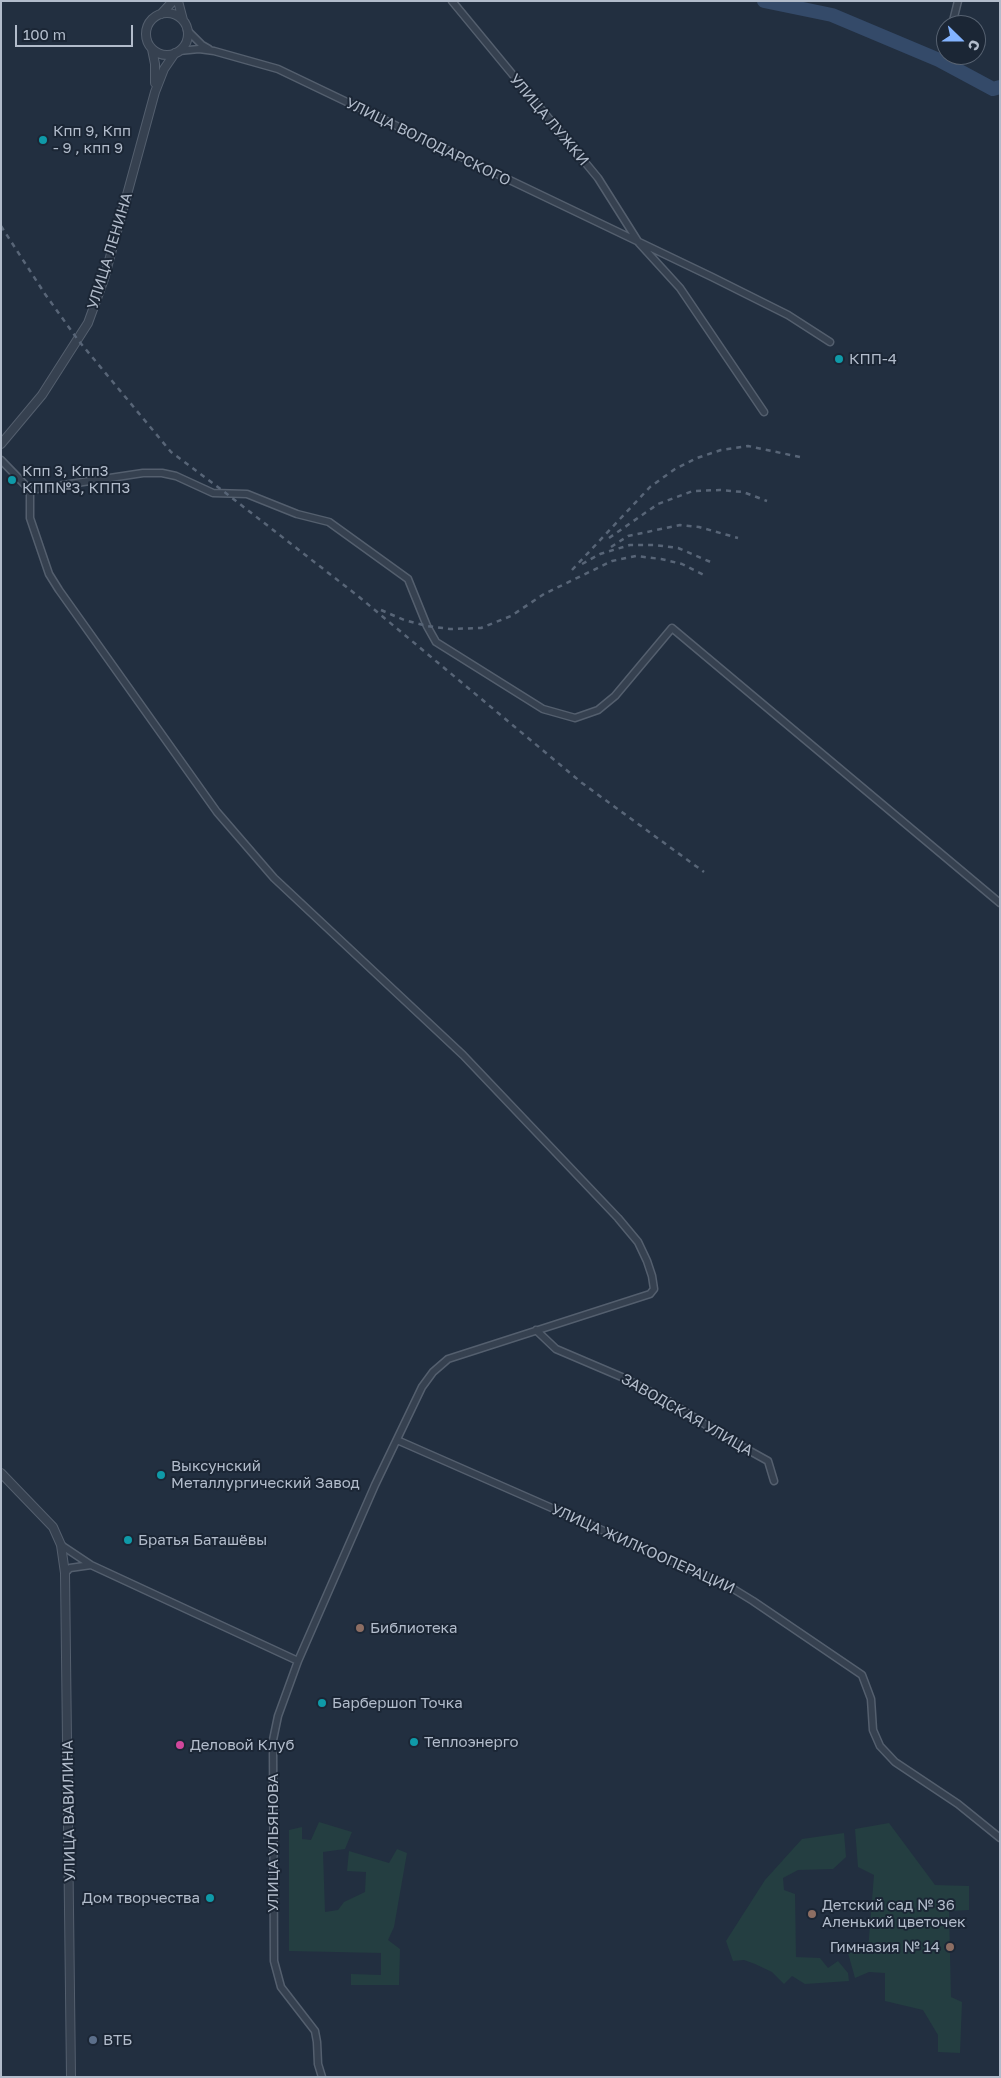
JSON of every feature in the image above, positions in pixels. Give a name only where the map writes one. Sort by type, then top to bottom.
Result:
[{"type":"street","points":[[155,92],[156,64],[146,36],[146,30],[149,23],[174,1]]},
{"type":"street","points":[[155,92],[164,69],[186,42],[186,26],[178,1]]},
{"type":"street","name":"УЛИЦА ЛУЖКИ","points":[[452,1],[598,178],[639,243]]},
{"type":"street","points":[[954,15],[958,1]]},
{"type":"street","points":[[159,15],[173,14],[202,45],[214,51]]},
{"type":"street","points":[[152,49],[163,55],[198,49],[214,51]]},
{"type":"street","name":"УЛИЦА ВОЛОДАРСКОГО","points":[[214,51],[278,69],[639,243],[712,276],[779,311],[830,342]]},
{"type":"street","name":"УЛИЦА ЛЕНИНА","points":[[1,444],[42,395],[88,323],[104,279],[155,92]]},
{"type":"street","points":[[639,243],[680,288],[764,412]]},
{"type":"street","points":[[1,460],[30,490],[143,473],[162,473],[176,476],[213,493],[247,494],[297,514],[329,522],[408,579],[427,626],[436,642],[543,709],[575,718],[598,710],[615,696],[672,628],[1000,902]]},
{"type":"street","name":"УЛИЦА УЛЬЯНОВА","points":[[30,490],[30,518],[50,574],[59,590],[217,812],[274,878],[463,1056],[618,1218],[638,1242],[648,1261],[652,1276],[654,1289],[650,1294],[448,1359],[433,1372],[422,1387],[396,1440],[298,1661],[278,1716],[273,1740],[274,1961],[281,1987],[315,2031],[318,2064],[322,2077]]},
{"type":"street","name":"ЗАВОДСКАЯ УЛИЦА","points":[[536,1330],[556,1349],[624,1378],[664,1399],[768,1460],[774,1481]]},
{"type":"street","name":"УЛИЦА ЖИЛКООПЕРАЦИИ","points":[[396,1440],[728,1585],[754,1601],[862,1675],[871,1699],[873,1730],[880,1746],[895,1762],[958,1804],[1000,1838]]},
{"type":"street","points":[[1,1473],[53,1527],[61,1545],[91,1565],[298,1661]]},
{"type":"street","name":"УЛИЦА ВАВИЛИНА","points":[[61,1545],[65,1573],[71,2077]]},
{"type":"street","points":[[65,1573],[70,1568],[91,1565]]},
{"type":"green space","points":[[319,1822],[352,1832],[345,1849],[323,1852],[325,1912],[338,1910],[344,1902],[365,1892],[366,1872],[347,1871],[349,1851],[389,1863],[397,1849],[407,1853],[394,1927],[388,1940],[400,1949],[399,1985],[351,1985],[351,1974],[381,1975],[381,1953],[289,1951],[289,1830],[302,1827],[302,1839],[311,1840]]},
{"type":"green space","points":[[889,1823],[935,1885],[969,1886],[969,1910],[949,1911],[951,1997],[962,2002],[960,2053],[938,2052],[938,2035],[923,2010],[885,2001],[885,1973],[869,1972],[855,1978],[848,1953],[868,1950],[874,1875],[858,1867],[855,1829]]},
{"type":"green space","points":[[844,1833],[846,1857],[833,1869],[798,1870],[783,1878],[784,1890],[795,1894],[796,1957],[820,1958],[828,1968],[838,1961],[848,1973],[849,1981],[805,1984],[792,1976],[784,1984],[772,1972],[755,1964],[744,1960],[733,1961],[726,1941],[765,1880],[802,1839]]},
{"type":"waterway","points":[[764,1],[832,15],[939,60],[993,89],[1000,87]]},
{"type":"railway","points":[[1,226],[45,294],[78,340],[171,452],[358,596],[582,783],[704,872]]},
{"type":"railway","points":[[572,570],[650,487],[675,469],[697,458],[721,450],[748,446],[800,457]]},
{"type":"railway","points":[[609,538],[658,504],[693,491],[720,490],[743,492],[767,501]]},
{"type":"railway","points":[[611,547],[628,536],[680,525],[699,527],[738,538]]},
{"type":"railway","points":[[582,564],[600,554],[630,545],[655,545],[678,548],[713,563]]},
{"type":"railway","points":[[381,610],[404,620],[427,626],[450,629],[481,628],[511,616],[544,594],[612,561],[636,556],[661,559],[682,564],[704,575]]},
{"type":"place","name":"Кпп 9, Кпп - 9 , кпп 9","points":[[43,140]]},
{"type":"place","name":"КПП-4","points":[[839,359]]},
{"type":"place","name":"Кпп 3, Кпп3 КПП№3, КПП3","points":[[12,480]]},
{"type":"place","name":"Выксунский Металлургический Завод","points":[[161,1475]]},
{"type":"place","name":"Братья Баташёвы","points":[[128,1540]]},
{"type":"place","name":"Библиотека","points":[[360,1628]]},
{"type":"place","name":"Барбершоп Точка","points":[[322,1703]]},
{"type":"place","name":"Теплоэнерго","points":[[414,1742]]},
{"type":"place","name":"Деловой Клуб","points":[[180,1745]]},
{"type":"place","name":"Дом творчества","points":[[210,1898]]},
{"type":"place","name":"Детский сад № 36 Аленький цветочек","points":[[812,1914]]},
{"type":"place","name":"Гимназия № 14","points":[[950,1947]]},
{"type":"place","name":"ВТБ","points":[[93,2040]]}]
